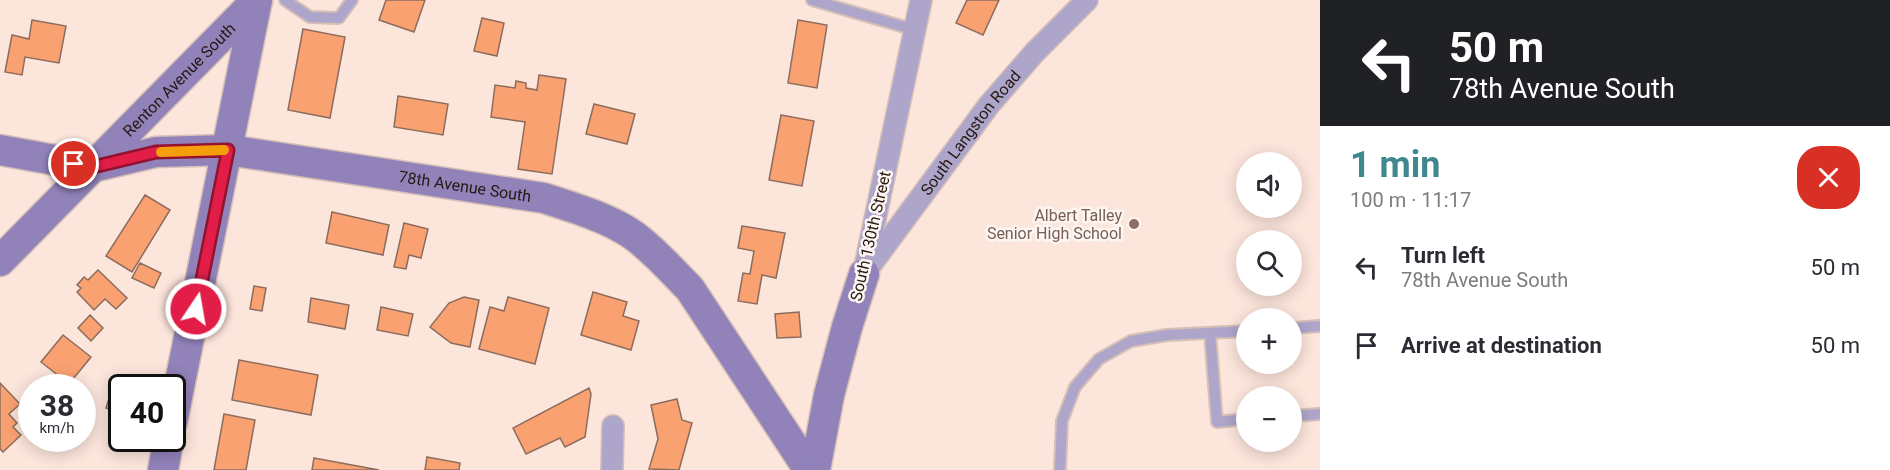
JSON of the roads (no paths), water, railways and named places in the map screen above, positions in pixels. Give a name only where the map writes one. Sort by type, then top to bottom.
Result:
[{"type":"street","points":[[182,374],[257,0]]},
{"type":"street","name":"Renton Avenue South","points":[[0,261],[257,0]]},
{"type":"street","name":"South 130th Street","points":[[815,470],[829,395],[864,274],[921,0]]},
{"type":"street","name":"South Langston Road","points":[[864,274],[989,105],[1035,52],[1087,0]]},
{"type":"street","name":"78th Avenue South","points":[[0,150],[93,167],[156,152],[228,150],[544,198],[591,213],[633,235],[666,264],[690,290],[809,470]]},
{"type":"street","points":[[612,470],[613,426]]},
{"type":"street","points":[[163,470],[166,452]]},
{"type":"lane","points":[[285,0],[310,17],[339,18],[352,0]]},
{"type":"lane","points":[[812,0],[915,30]]},
{"type":"lane","points":[[1302,327],[1320,326]]},
{"type":"lane","points":[[1060,470],[1062,421],[1075,387],[1099,359],[1131,341],[1167,335],[1236,332]]},
{"type":"lane","points":[[1210,333],[1217,422],[1236,420]]},
{"type":"lane","points":[[1302,415],[1320,414]]},
{"type":"place","name":"Albert Talley Senior High School","points":[[1134,224]]}]
